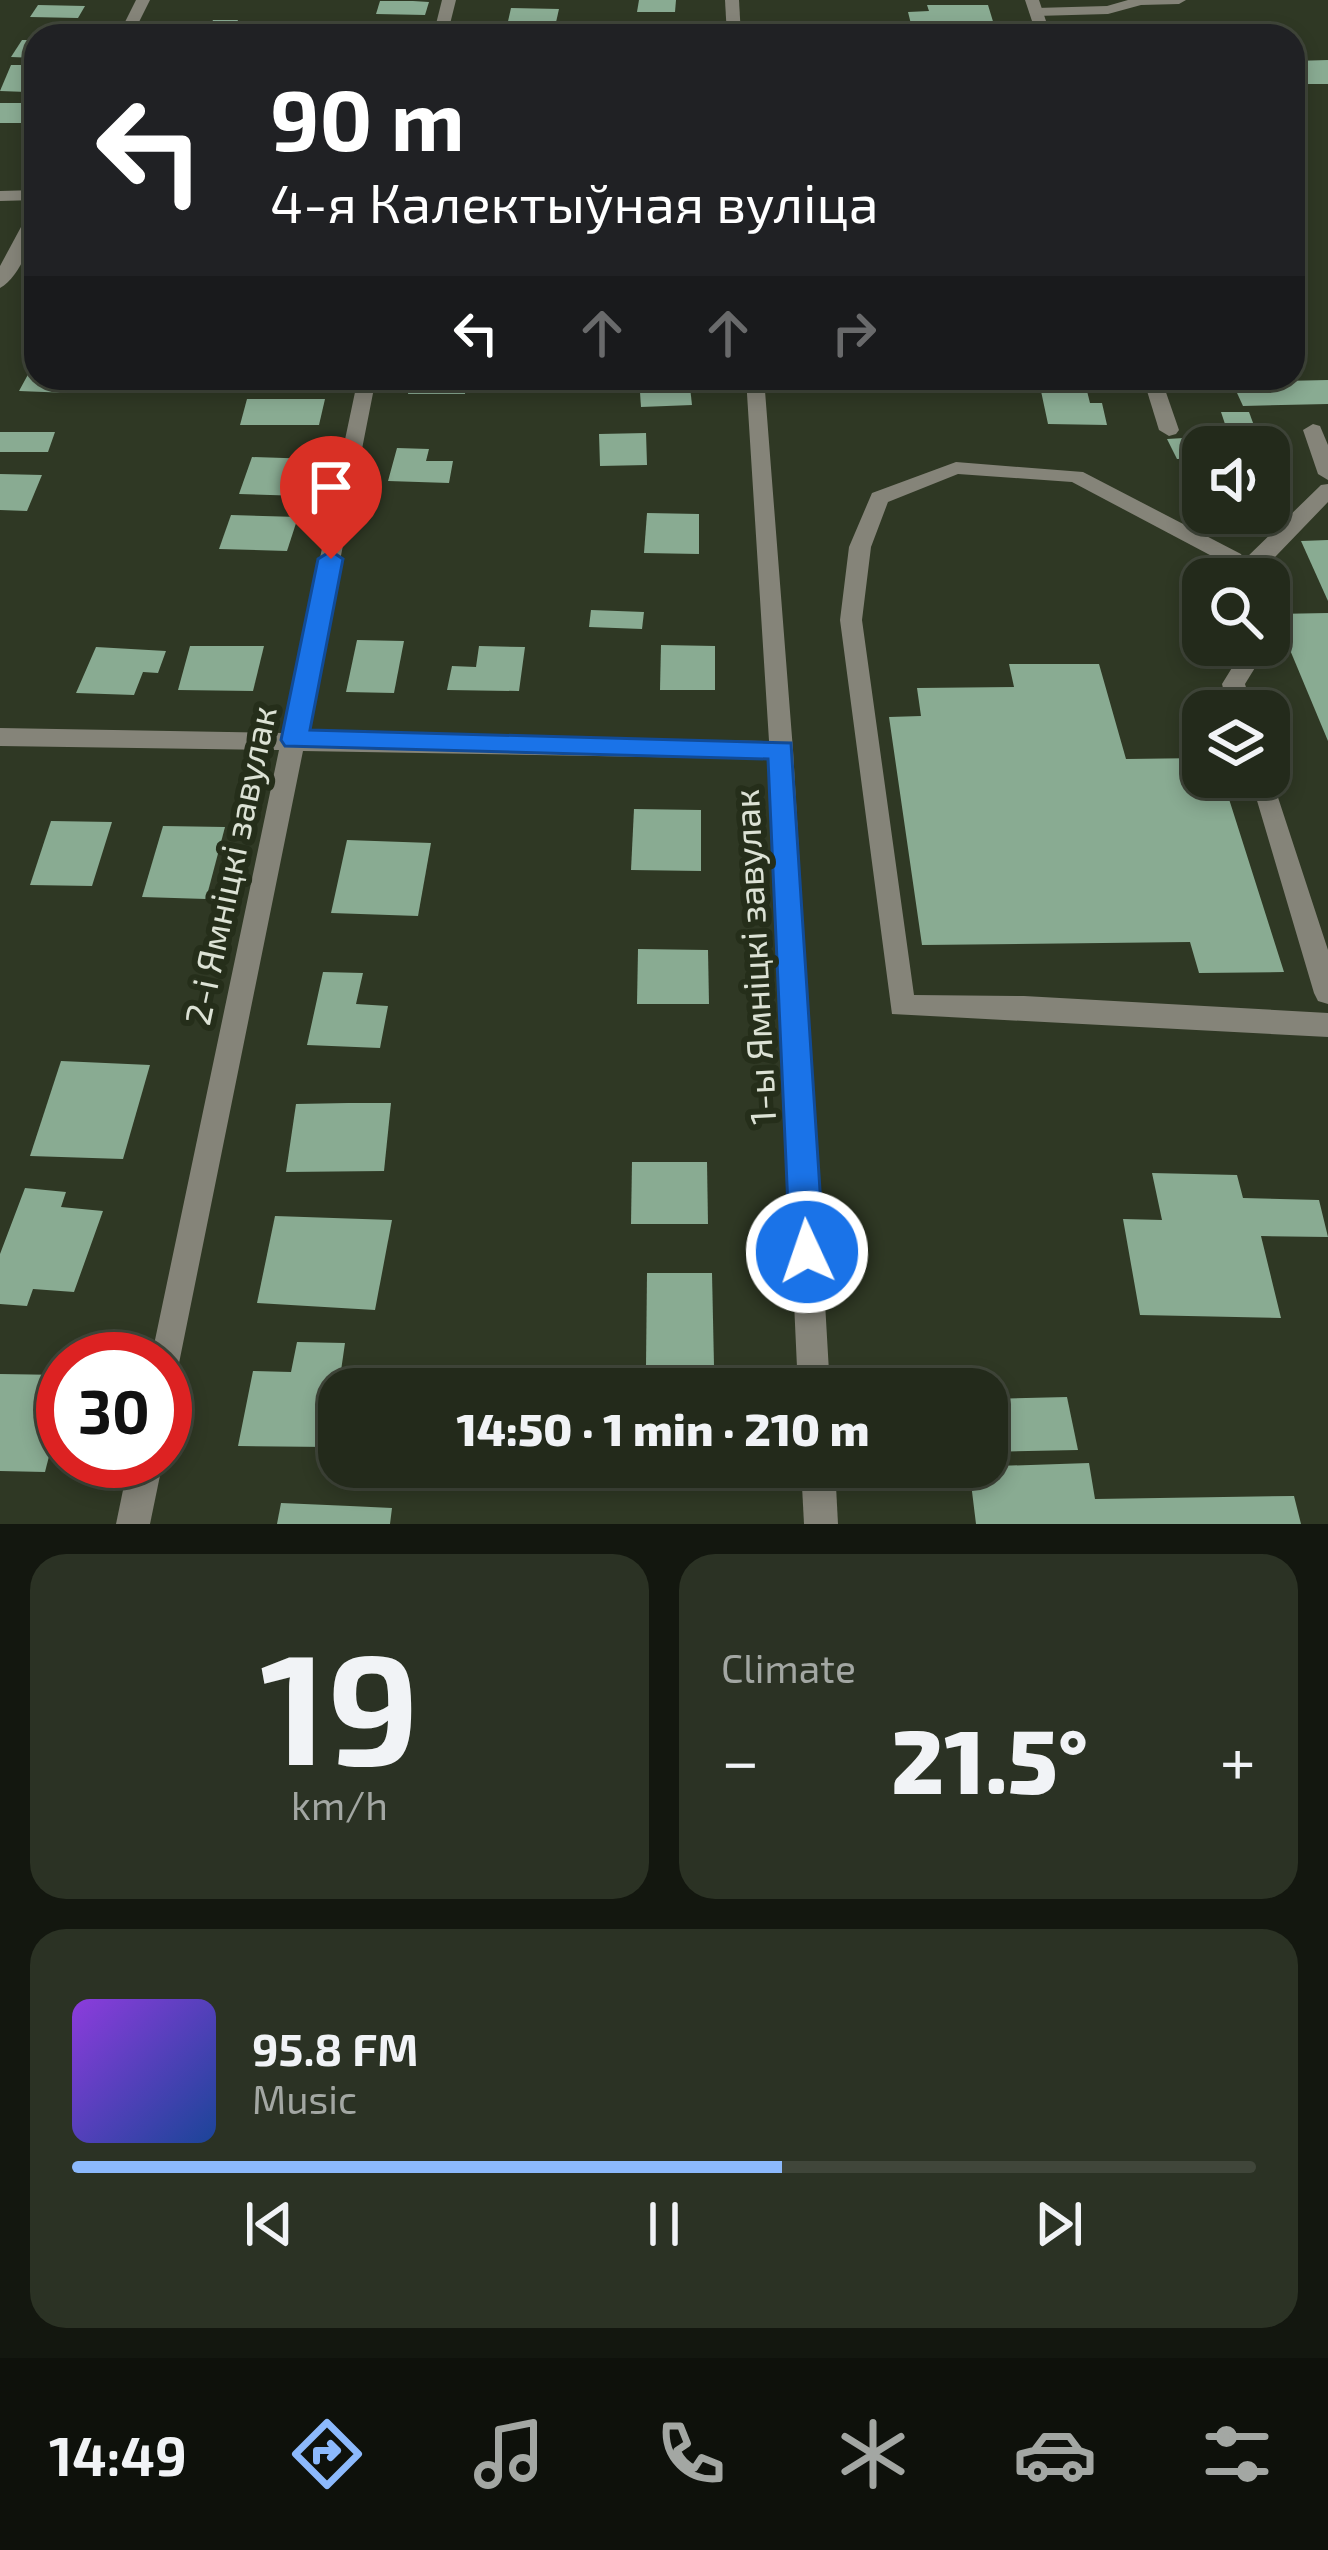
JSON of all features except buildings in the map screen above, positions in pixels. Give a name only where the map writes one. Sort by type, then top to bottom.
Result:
[{"type":"street","points":[[1034,6],[1108,10],[1140,1],[1179,0]]},
{"type":"street","points":[[0,283],[24,237]]},
{"type":"street","name":"2-і Ямніцкі завулак","points":[[172,1332],[365,390]]},
{"type":"street","name":"1-ы Ямніцкі завулак","points":[[756,390],[782,750],[813,1368]]},
{"type":"street","points":[[1156,390],[1169,430]]},
{"type":"street","points":[[1313,430],[1328,475]]},
{"type":"street","points":[[1231,558],[1076,476],[956,468],[879,498],[860,547],[851,620],[902,1006],[1024,1007],[1328,1025]]},
{"type":"street","points":[[1262,558],[1328,490]]},
{"type":"street","points":[[0,737],[782,750]]},
{"type":"street","points":[[1268,798],[1328,993]]},
{"type":"street","points":[[133,1524],[140,1488]]},
{"type":"street","points":[[819,1488],[821,1524]]},
{"type":"route","points":[[331,559],[295,740],[782,750],[807,1252]]}]
